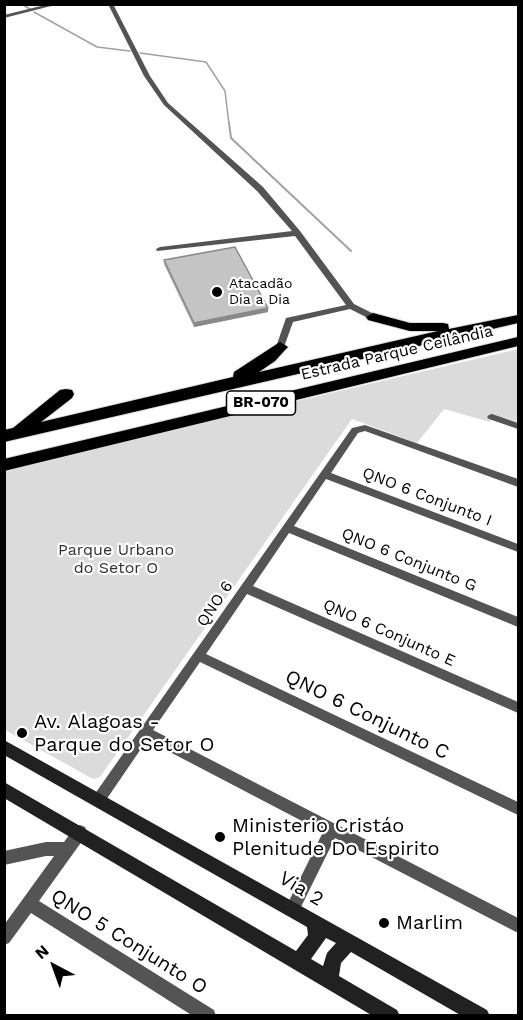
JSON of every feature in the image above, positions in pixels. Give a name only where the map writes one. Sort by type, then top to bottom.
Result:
[{"type":"highway","points":[[373,316],[392,324],[432,328],[518,321]]},
{"type":"highway","name":"Estrada Parque Ceilândia","points":[[9,436],[185,393],[518,321]]},
{"type":"highway","name":"Estrada Parque Ceilândia","points":[[4,465],[519,342]]},
{"type":"highway","points":[[185,393],[242,375],[280,347]]},
{"type":"highway","points":[[9,436],[66,394]]},
{"type":"main road","name":"Via 2","points":[[4,747],[99,798],[481,1016]]},
{"type":"main road","points":[[4,789],[80,831],[295,961],[391,1016]]},
{"type":"main road","points":[[295,961],[302,957],[317,938],[315,923]]},
{"type":"main road","points":[[330,980],[333,959],[349,942]]},
{"type":"street","points":[[4,17],[57,4]]},
{"type":"street","points":[[110,4],[147,76],[166,104],[260,189],[297,233],[351,306],[373,316]]},
{"type":"street","points":[[160,249],[297,233]]},
{"type":"street","points":[[280,347],[285,338],[289,320],[351,306]]},
{"type":"street","points":[[492,417],[519,426]]},
{"type":"street","name":"QNO 6","points":[[99,798],[358,428],[519,483]]},
{"type":"street","name":"QNO 6 Conjunto I","points":[[324,474],[519,548]]},
{"type":"street","name":"QNO 6 Conjunto G","points":[[288,528],[519,622]]},
{"type":"street","name":"QNO 6 Conjunto E","points":[[246,588],[519,708]]},
{"type":"street","name":"QNO 6 Conjunto C","points":[[199,657],[519,809]]},
{"type":"street","points":[[146,733],[519,926]]},
{"type":"street","points":[[293,908],[332,829]]},
{"type":"street","points":[[4,938],[80,831]]},
{"type":"street","points":[[4,858],[45,849],[67,849]]},
{"type":"street","name":"QNO 5 Conjunto O","points":[[29,903],[208,1016]]},
{"type":"green space","name":"Parque Urbano do Setor O","points":[[518,349],[518,422],[493,415],[490,422],[444,409],[417,443],[352,419],[100,777],[93,779],[5,730],[4,470]]},
{"type":"building","name":"Atacadão Dia a Dia","points":[[235,247],[268,308],[194,323],[164,260]]},
{"type":"waterway","points":[[21,4],[30,9]]},
{"type":"waterway","points":[[34,12],[97,47],[130,51]]},
{"type":"waterway","points":[[140,53],[206,62],[225,91],[229,124]]},
{"type":"waterway","points":[[229,123],[231,138],[351,251]]},
{"type":"place","name":"Atacadão Dia a Dia","points":[[217,292]]},
{"type":"place","name":"Av. Alagoas - Parque do Setor O","points":[[22,733]]},
{"type":"place","name":"Ministerio Cristáo Plenitude Do Espirito","points":[[220,837]]},
{"type":"place","name":"Marlim","points":[[384,923]]}]
